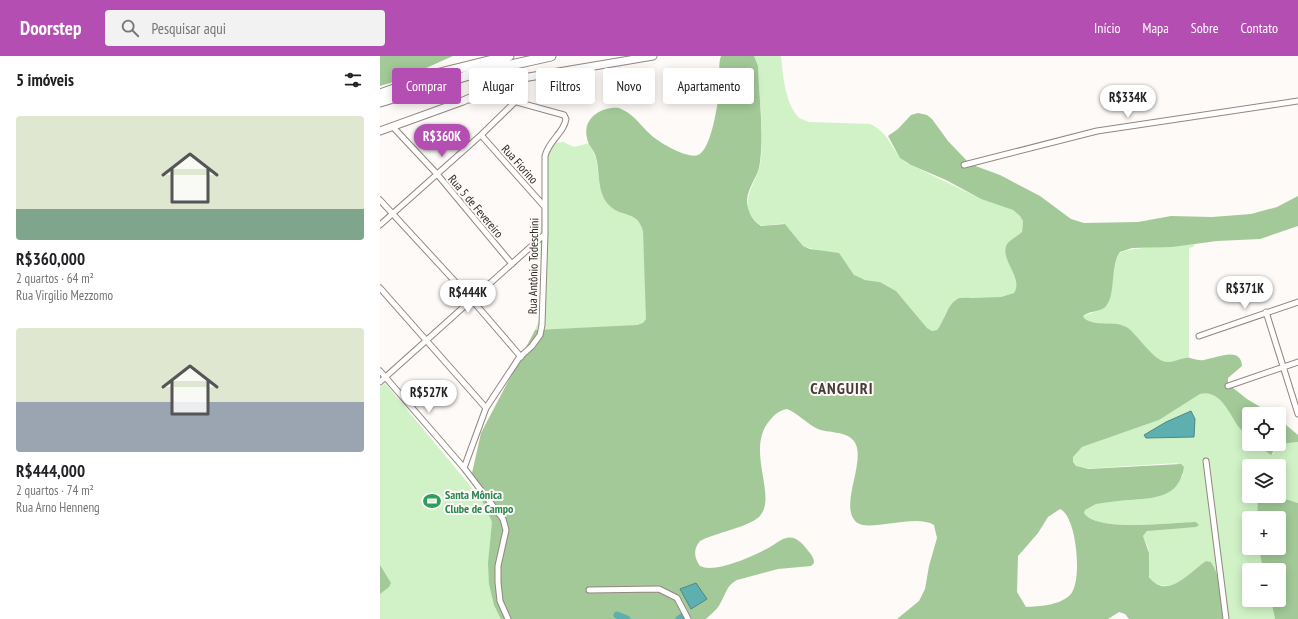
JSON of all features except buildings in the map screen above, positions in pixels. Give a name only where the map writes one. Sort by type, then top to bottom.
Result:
[{"type":"highway","points":[[380,94],[436,74],[509,56]]},
{"type":"highway","points":[[380,102],[479,72],[551,56]]},
{"type":"street","points":[[528,77],[653,56]]},
{"type":"street","points":[[380,130],[469,98]]},
{"type":"street","name":"Rua Antônio Todeschini","points":[[463,101],[469,101]]},
{"type":"street","points":[[964,165],[1097,131],[1298,101]]},
{"type":"street","points":[[380,225],[481,135],[513,104]]},
{"type":"street","name":"Rua Antônio Todeschini","points":[[464,468],[486,408],[521,357],[540,335],[542,325],[545,234],[545,156],[547,147],[564,128],[566,119],[564,115],[523,104]]},
{"type":"street","name":"Rua 5 de Fevereiro","points":[[392,126],[437,174],[512,264]]},
{"type":"street","name":"Rua Fiorino","points":[[481,135],[544,206]]},
{"type":"street","points":[[380,200],[472,300],[521,357]]},
{"type":"street","points":[[380,382],[545,234]]},
{"type":"street","points":[[380,288],[486,408]]},
{"type":"street","points":[[1199,336],[1298,302]]},
{"type":"street","points":[[1266,312],[1298,414]]},
{"type":"street","points":[[1228,386],[1298,362]]},
{"type":"street","points":[[380,371],[464,468],[503,519],[506,530],[498,566],[498,582],[500,601],[508,619]]},
{"type":"street","points":[[1206,461],[1226,619]]},
{"type":"street","points":[[589,590],[659,589],[677,598],[688,619]]},
{"type":"green space","points":[[380,56],[453,56],[426,68],[392,68],[392,82],[380,86]]},
{"type":"green space","points":[[721,56],[754,56],[758,66],[761,150],[759,167],[749,190],[747,200],[749,211],[753,218],[761,226],[785,224],[803,246],[810,249],[839,253],[854,275],[865,280],[880,282],[896,291],[927,328],[932,331],[937,330],[951,304],[959,298],[1001,297],[1014,293],[1016,281],[1008,263],[1005,250],[1007,244],[1022,232],[1023,221],[1013,210],[981,199],[946,180],[911,165],[900,158],[888,136],[898,129],[911,115],[918,113],[927,115],[932,119],[948,141],[970,164],[1000,175],[1040,196],[1071,219],[1084,223],[1138,222],[1171,216],[1212,217],[1251,214],[1277,207],[1298,196],[1298,226],[1260,239],[1217,241],[1172,247],[1132,248],[1120,252],[1115,266],[1112,290],[1108,303],[1104,308],[1083,316],[1094,323],[1123,325],[1133,332],[1153,354],[1163,361],[1172,362],[1187,358],[1202,360],[1228,355],[1237,356],[1241,360],[1242,366],[1228,378],[1228,384],[1247,399],[1260,407],[1242,407],[1242,430],[1218,398],[1207,393],[1200,394],[1159,420],[1082,447],[1073,457],[1073,462],[1076,466],[1088,469],[1181,464],[1184,467],[1177,485],[1164,495],[1096,504],[1085,510],[1084,513],[1092,519],[1104,523],[1119,525],[1196,522],[1199,525],[1196,527],[1147,531],[1143,536],[1149,553],[1149,577],[1156,584],[1163,586],[1171,585],[1186,577],[1206,561],[1211,562],[1219,582],[1224,619],[1129,619],[1125,614],[1119,612],[1108,619],[897,619],[919,601],[925,589],[929,566],[937,538],[934,525],[926,522],[915,521],[881,525],[862,525],[856,522],[851,514],[850,504],[858,458],[857,448],[853,440],[846,435],[818,429],[787,409],[773,416],[763,432],[760,445],[760,459],[766,498],[764,508],[759,517],[747,524],[700,541],[696,547],[695,554],[696,560],[700,566],[715,568],[725,566],[755,554],[772,546],[782,539],[790,538],[799,541],[811,554],[814,563],[811,566],[778,569],[737,580],[729,587],[718,607],[706,619],[501,619],[494,605],[489,584],[488,563],[492,522],[476,489],[472,473],[481,433],[535,330],[637,325],[643,323],[646,319],[643,231],[637,220],[613,209],[604,199],[600,188],[596,157],[587,138],[586,131],[590,119],[600,111],[619,108],[629,113],[651,135],[667,146],[687,155],[698,155],[703,151],[711,134],[717,104],[754,104],[754,68],[719,68]],"holes":[[[1060,509],[1066,514],[1071,524],[1077,564],[1074,588],[1070,595],[1060,601],[1049,605],[1026,607],[1017,592],[1018,556],[1038,533],[1048,517]]]},
{"type":"green space","points":[[754,56],[781,56],[788,97],[794,112],[799,118],[809,122],[870,124],[882,132],[905,162],[981,199],[1013,210],[1020,216],[1023,221],[1022,232],[1009,242],[1006,250],[1016,282],[1014,293],[1001,297],[971,297],[947,310],[941,325],[937,330],[932,331],[927,328],[896,291],[880,282],[860,279],[854,275],[847,265],[817,250],[803,246],[785,224],[766,226],[756,222],[748,208],[749,194],[760,165],[762,141],[758,66]]},
{"type":"green space","points":[[563,142],[574,147],[589,143],[596,158],[600,186],[605,199],[617,211],[634,217],[640,221],[643,231],[647,313],[643,324],[535,330],[540,317],[542,300],[540,240],[544,160],[553,143]]},
{"type":"green space","points":[[1195,244],[1193,247],[1189,248],[1189,358],[1172,362],[1162,361],[1152,354],[1126,327],[1116,324],[1093,323],[1084,318],[1083,316],[1100,310],[1120,253],[1133,249]]},
{"type":"green space","name":"Santa Mônica Clube de Campo","points":[[385,383],[501,523],[504,619],[380,619],[380,387]]},
{"type":"green space","points":[[1206,392],[1213,395],[1230,411],[1242,429],[1242,451],[1266,451],[1273,454],[1274,451],[1286,451],[1286,443],[1298,442],[1298,503],[1286,499],[1286,459],[1242,459],[1242,503],[1258,503],[1257,511],[1242,511],[1242,555],[1260,555],[1262,563],[1242,563],[1242,607],[1272,607],[1275,619],[1224,619],[1219,582],[1211,562],[1206,561],[1185,578],[1173,585],[1160,585],[1152,581],[1148,572],[1149,551],[1143,536],[1147,531],[1152,529],[1196,527],[1196,522],[1119,525],[1104,523],[1092,519],[1084,513],[1085,510],[1095,504],[1136,498],[1176,486],[1183,475],[1177,463],[1081,469],[1073,462],[1073,457],[1082,447],[1159,420],[1200,394]]},
{"type":"green space","points":[[1286,425],[1298,435],[1298,442],[1286,443]]},
{"type":"green space","points":[[1266,451],[1274,451],[1271,455]]},
{"type":"green space","points":[[1286,499],[1298,503],[1298,619],[1275,619],[1272,607],[1286,607],[1286,563],[1262,563],[1260,555],[1286,555],[1286,511],[1257,511],[1258,503],[1286,503]]},
{"type":"green space","points":[[380,565],[391,583],[389,587],[380,594]]},
{"type":"water","points":[[1191,411],[1195,419],[1194,437],[1146,438],[1144,435],[1166,422]]},
{"type":"water","points":[[696,583],[707,599],[691,609],[680,589]]},
{"type":"waterway","points":[[617,615],[627,619]]},
{"type":"waterway","points":[[679,619],[683,616]]},
{"type":"place","name":"Santa Mônica Clube de Campo","points":[[432,501]]},
{"type":"district","name":"CANGUIRI","points":[[842,388]]}]
